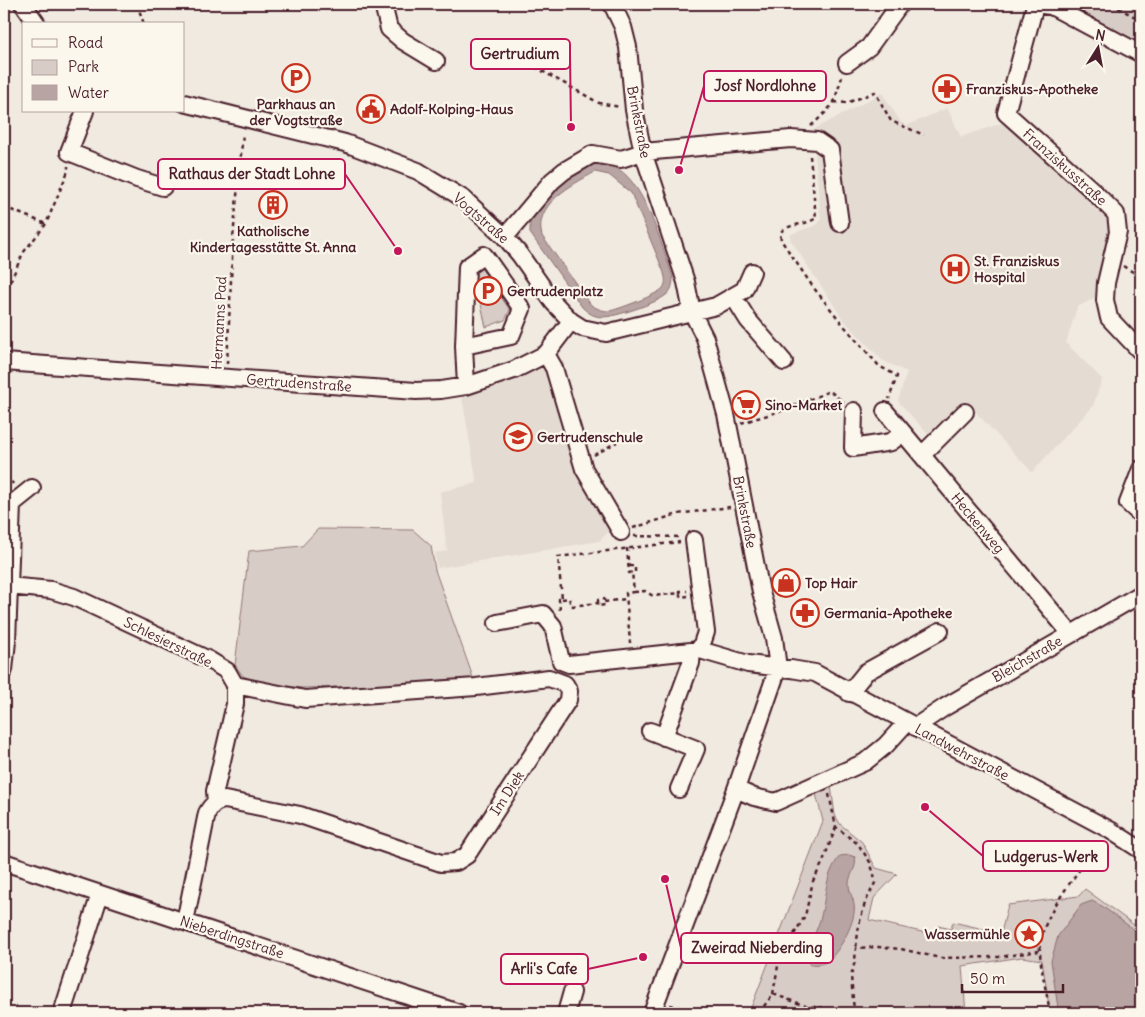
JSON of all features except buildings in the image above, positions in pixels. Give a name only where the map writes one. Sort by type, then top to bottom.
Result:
[{"type":"street","points":[[23,4],[36,22]]},
{"type":"street","points":[[383,4],[389,29],[403,41],[436,61]]},
{"type":"street","name":"Brinkstraße","points":[[612,4],[628,47],[634,110],[643,152],[686,282],[692,312],[705,338],[728,427],[761,592],[774,638],[778,668],[736,788],[654,1007]]},
{"type":"street","points":[[1035,4],[1051,6],[1141,54]]},
{"type":"street","name":"Franziskusstraße","points":[[1035,4],[1006,113],[1091,189],[1116,214],[1118,232],[1106,283],[1109,318],[1141,352]]},
{"type":"street","points":[[847,63],[869,47],[893,5]]},
{"type":"street","name":"Vogtstraße","points":[[185,103],[345,142],[418,171],[464,199],[504,237],[520,254],[553,302],[571,321],[582,328],[606,332],[716,306],[733,296]]},
{"type":"street","points":[[85,112],[69,152],[138,180],[163,187]]},
{"type":"street","points":[[504,237],[552,181],[564,171],[593,154],[621,159],[643,152],[791,139],[817,141],[830,150],[840,223]]},
{"type":"street","points":[[464,346],[511,336],[522,309],[484,255],[467,267],[464,346],[466,386]]},
{"type":"street","points":[[752,272],[744,290],[733,296],[748,320],[784,362]]},
{"type":"street","name":"Gertrudenstraße","points":[[4,362],[416,391],[441,390],[466,386],[514,370],[546,354],[571,321]]},
{"type":"street","points":[[546,354],[554,368],[581,461],[589,480],[621,532]]},
{"type":"street","points":[[854,411],[853,448],[891,442],[903,433]]},
{"type":"street","name":"Heckenweg","points":[[885,411],[1071,634]]},
{"type":"street","points":[[922,455],[965,412]]},
{"type":"street","points":[[1141,469],[1128,503],[1141,515]]},
{"type":"street","points":[[4,670],[7,641],[12,504],[32,488]]},
{"type":"street","points":[[679,789],[696,749],[657,734],[706,632],[694,592],[694,540]]},
{"type":"street","name":"Schlesierstraße","points":[[8,586],[52,590],[74,597],[209,660],[227,671],[234,685]]},
{"type":"street","name":"Bleichstraße","points":[[736,788],[754,796],[776,802],[826,781],[865,762],[910,725],[945,707],[1141,594]]},
{"type":"street","points":[[497,623],[544,614],[553,626],[565,662],[696,650]]},
{"type":"street","points":[[849,693],[866,672],[940,632]]},
{"type":"street","name":"Landwehrstraße","points":[[696,650],[748,664],[815,674],[1110,830],[1141,850]]},
{"type":"street","name":"Im Diek","points":[[216,802],[225,800],[300,814],[441,863],[456,862],[466,855],[568,700],[569,691],[565,684],[565,662]]},
{"type":"street","points":[[186,922],[207,813],[211,805],[216,802],[214,791],[235,704],[234,685],[305,699],[476,687],[549,678],[565,684]]},
{"type":"street","name":"Nieberdingstraße","points":[[4,862],[459,1013]]},
{"type":"street","points":[[62,1013],[100,894]]},
{"type":"street","points":[[566,1013],[572,992]]},
{"type":"path","points":[[137,4],[143,22]]},
{"type":"path","points":[[1110,4],[1141,20]]},
{"type":"path","points":[[847,63],[834,102],[807,130],[816,218],[811,222],[784,228],[780,233],[781,240],[813,287],[844,327],[879,366],[897,376],[885,411]]},
{"type":"path","points":[[535,67],[599,103],[634,110]]},
{"type":"path","points":[[834,102],[847,103],[875,92],[891,121],[924,135]]},
{"type":"path","name":"Hermanns Pad","points":[[226,378],[233,238],[244,119]]},
{"type":"path","points":[[4,296],[23,253],[46,224],[68,171],[69,152]]},
{"type":"path","points":[[4,207],[46,224]]},
{"type":"path","points":[[1112,258],[1141,277]]},
{"type":"path","points":[[728,427],[781,411],[830,391],[854,411]]},
{"type":"path","points":[[581,461],[617,442]]},
{"type":"path","points":[[621,532],[678,514],[744,506]]},
{"type":"path","points":[[621,532],[636,537],[690,536],[694,540]]},
{"type":"path","points":[[562,599],[558,557],[694,540]]},
{"type":"path","points":[[627,548],[629,572],[632,572],[634,592]]},
{"type":"path","points":[[629,566],[634,566],[635,572],[632,572]]},
{"type":"path","points":[[631,657],[626,593],[645,591],[653,596],[680,593],[680,590],[694,592]]},
{"type":"path","points":[[560,612],[559,599],[570,598],[571,606],[598,602],[598,600],[604,599],[604,602],[626,599]]},
{"type":"path","points":[[759,1013],[773,994],[778,966],[784,951],[805,916],[813,881],[822,864],[836,827],[826,781]]},
{"type":"path","points":[[773,994],[806,1006],[854,1011],[851,976],[855,961],[858,925],[865,903],[875,883],[870,862],[858,844],[836,827]]},
{"type":"path","points":[[1050,1013],[1039,950],[1042,932],[1062,895],[1110,830]]},
{"type":"path","points":[[856,948],[901,949],[940,958],[999,957],[1039,950]]},
{"type":"path","points":[[654,1007],[706,1013]]},
{"type":"shaded area","name":"St. Franziskus Hospital","points":[[882,93],[904,127],[947,108],[961,137],[1002,123],[1047,155],[1111,217],[1110,233],[1095,298],[1077,307],[1066,343],[1102,379],[1093,406],[1032,472],[969,405],[956,407],[928,434],[898,401],[907,372],[882,360],[843,319],[790,239],[791,234],[817,225],[821,220],[813,130]]},
{"type":"shaded area","name":"Gertrudenschule","points":[[545,367],[583,484],[610,522],[611,529],[599,541],[437,568],[435,553],[447,551],[440,492],[477,483],[461,391]]},
{"type":"green space","points":[[1067,4],[1141,4],[1141,44]]},
{"type":"green space","points":[[481,268],[510,310],[505,320],[486,327],[474,272]]},
{"type":"green space","points":[[318,529],[413,530],[431,546],[435,570],[475,683],[301,688],[261,683],[243,676],[235,665],[249,551],[302,546]]},
{"type":"green space","points":[[831,786],[835,815],[840,824],[862,842],[876,868],[897,874],[874,898],[869,920],[935,935],[938,926],[951,929],[953,922],[1001,933],[1008,905],[1079,896],[1085,889],[1141,930],[1141,1013],[1050,1013],[1042,960],[1022,957],[962,966],[966,1013],[749,1013],[823,821],[816,794]]},
{"type":"water","points":[[593,163],[612,166],[623,173],[642,198],[657,232],[673,277],[672,287],[668,293],[645,305],[609,316],[600,317],[594,315],[582,307],[530,233],[530,221],[561,183]],"holes":[[[595,172],[609,175],[631,193],[665,277],[664,286],[660,291],[629,305],[609,311],[591,305],[542,236],[541,225],[543,214],[556,197]]]},
{"type":"water","points":[[849,855],[855,857],[856,861],[849,882],[854,903],[853,919],[843,942],[829,960],[820,964],[810,965],[806,959],[809,946],[822,914],[828,880],[840,856]]},
{"type":"water","points":[[1092,901],[1102,906],[1141,935],[1141,1013],[1062,1013],[1058,1008],[1051,961],[1058,936],[1081,905]]},
{"type":"place","name":"Parkhaus an der Vogtstraße","points":[[296,78]]},
{"type":"place","name":"Franziskus-Apotheke","points":[[947,89]]},
{"type":"place","name":"Adolf-Kolping-Haus","points":[[371,109]]},
{"type":"place","name":"Gertrudium","points":[[571,127]]},
{"type":"place","name":"Josf Nordlohne","points":[[679,170]]},
{"type":"place","name":"Katholische Kindertagesstätte St. Anna","points":[[273,205]]},
{"type":"place","name":"Rathaus der Stadt Lohne","points":[[398,251]]},
{"type":"place","name":"St. Franziskus Hospital","points":[[955,269]]},
{"type":"place","name":"Gertrudenplatz","points":[[488,291]]},
{"type":"place","name":"Sino-Market","points":[[746,405]]},
{"type":"place","name":"Gertrudenschule","points":[[518,437]]},
{"type":"place","name":"Top Hair","points":[[786,583]]},
{"type":"place","name":"Germania-Apotheke","points":[[805,613]]},
{"type":"place","name":"Ludgerus-Werk","points":[[925,807]]},
{"type":"place","name":"Zweirad Nieberding","points":[[665,879]]},
{"type":"place","name":"Wassermühle","points":[[1029,934]]},
{"type":"place","name":"Arli's Cafe","points":[[643,957]]}]
